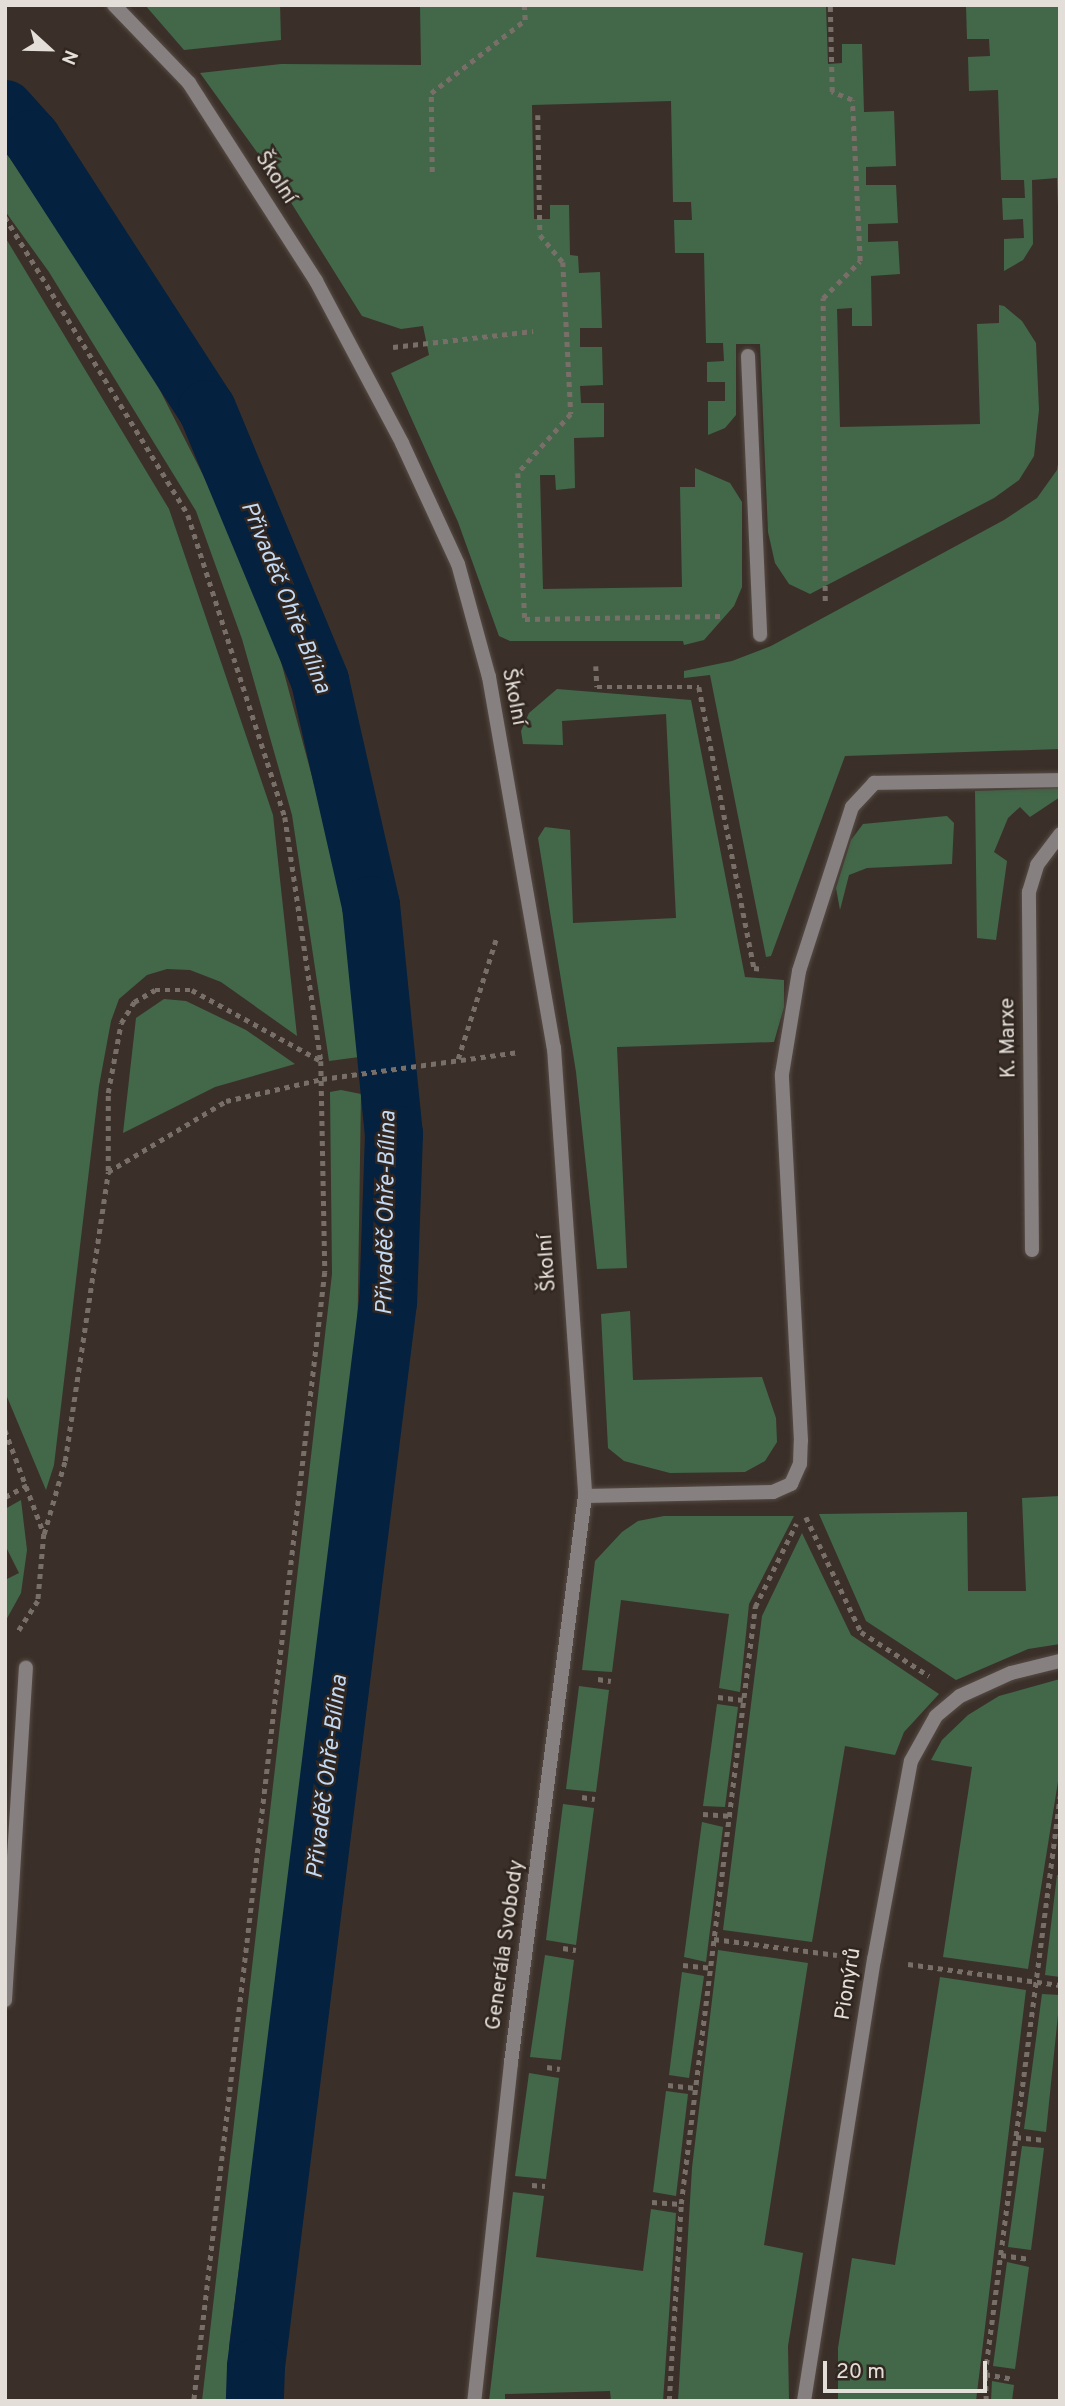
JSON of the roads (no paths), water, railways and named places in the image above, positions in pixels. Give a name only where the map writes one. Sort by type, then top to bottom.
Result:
[{"type":"street","name":"Školní","points":[[114,5],[189,83],[316,281],[458,565],[489,677],[554,1048],[585,1496]]},
{"type":"street","points":[[748,356],[760,635]]},
{"type":"street","points":[[585,1496],[772,1492],[790,1485],[800,1464],[782,1074],[799,971],[852,807],[874,783],[1060,779]]},
{"type":"street","name":"K. Marxe","points":[[1032,1250],[1029,892],[1037,865],[1060,834]]},
{"type":"street","name":"Generála Svobody","points":[[474,2401],[511,2063],[585,1496]]},
{"type":"street","name":"Pionýrů","points":[[804,2401],[874,1960],[911,1761],[936,1716],[960,1696],[1011,1673],[1060,1661]]},
{"type":"street","points":[[5,2000],[26,1668]]},
{"type":"waterway","name":"Přivaděč Ohře-Bílina","points":[[5,109],[32,139],[207,409],[320,681],[371,905],[394,1134],[388,1302],[256,2367],[255,2401]]}]
